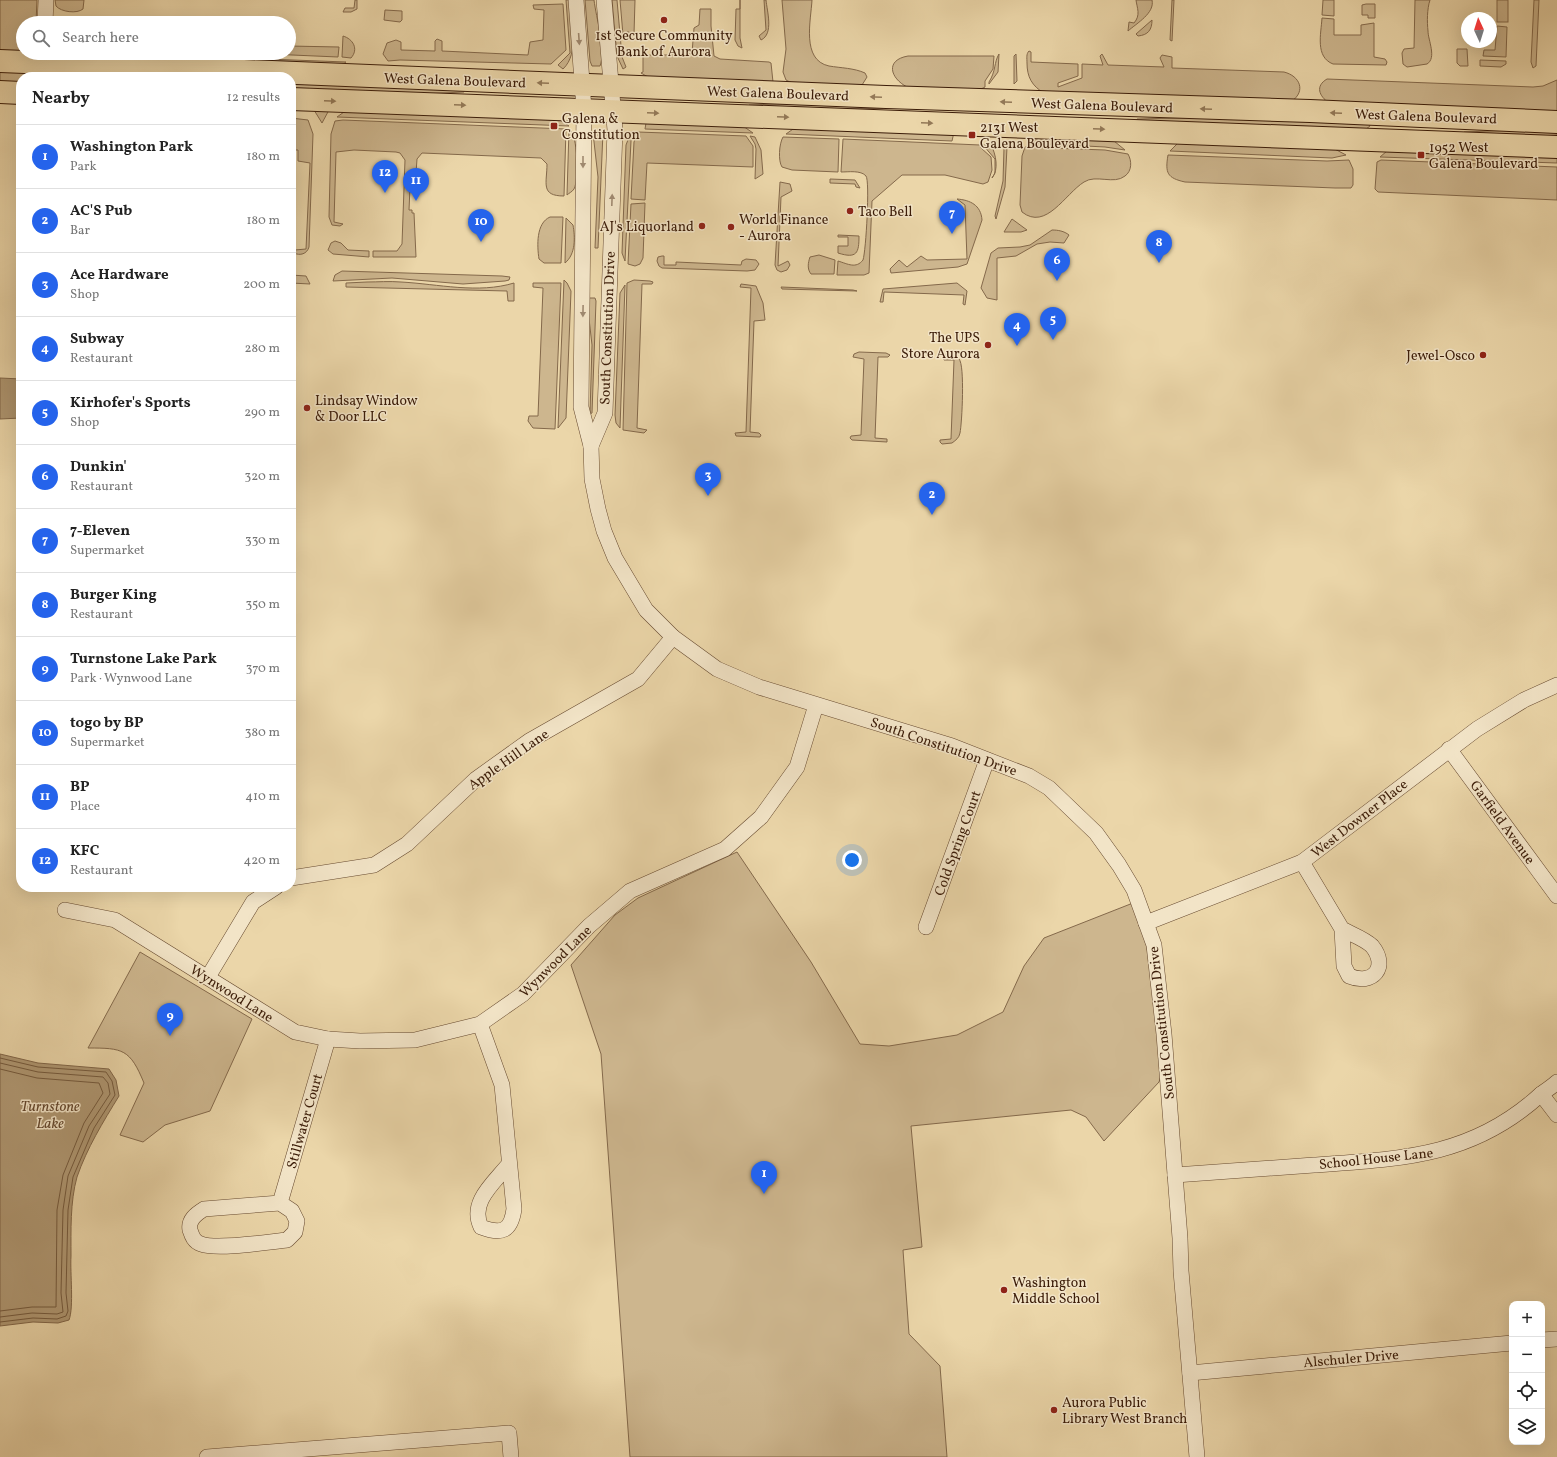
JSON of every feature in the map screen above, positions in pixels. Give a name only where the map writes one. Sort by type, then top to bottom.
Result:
[{"type":"main road","name":"West Galena Boulevard","points":[[0,61],[16,60]]},
{"type":"main road","name":"West Galena Boulevard","points":[[59,60],[116,67],[253,72]]},
{"type":"main road","points":[[103,72],[116,67]]},
{"type":"main road","name":"West Galena Boulevard","points":[[296,74],[1557,122]]},
{"type":"main road","points":[[0,92],[16,93]]},
{"type":"main road","name":"West Galena Boulevard","points":[[296,99],[1557,147]]},
{"type":"main road","points":[[1366,140],[1374,131],[1381,127],[1460,129],[1498,119]]},
{"type":"street","points":[[45,16],[46,0]]},
{"type":"street","name":"South Constitution Drive","points":[[576,0],[584,109],[581,406],[591,446],[592,479],[598,509],[604,530],[615,558],[646,610],[674,636],[717,669],[758,687],[952,746],[1029,776],[1049,788],[1096,833],[1120,865],[1130,884],[1154,945],[1164,1034],[1181,1271],[1197,1457]]},
{"type":"street","name":"South Constitution Drive","points":[[591,446],[604,413],[614,111],[604,0]]},
{"type":"street","name":"Apple Hill Lane","points":[[296,877],[374,865],[407,844],[476,779],[529,741],[638,679],[674,636]]},
{"type":"street","name":"West Downer Place","points":[[1146,922],[1302,862],[1449,748],[1524,700],[1557,685]]},
{"type":"street","name":"Wynwood Lane","points":[[65,910],[115,920],[295,1032],[328,1039],[360,1041],[415,1040],[480,1024],[523,994],[590,926],[630,891],[724,849],[761,817],[797,766],[816,705]]},
{"type":"street","name":"Garfield Avenue","points":[[1449,748],[1557,896]]},
{"type":"street","name":"Cold Spring Court","points":[[926,927],[988,760]]},
{"type":"street","points":[[1302,862],[1342,929]]},
{"type":"street","points":[[208,977],[253,902],[268,892]]},
{"type":"street","points":[[480,1024],[502,1085],[509,1164]]},
{"type":"street","name":"Stillwater Court","points":[[280,1203],[328,1039]]},
{"type":"street","name":"School House Lane","points":[[1175,1175],[1382,1160],[1433,1152],[1473,1140],[1493,1129],[1530,1105],[1557,1082]]},
{"type":"street","points":[[1542,1094],[1557,1115]]},
{"type":"street","points":[[280,1203],[292,1211],[298,1221],[295,1232],[287,1240],[212,1247],[199,1244],[192,1238],[190,1226],[195,1215],[204,1209],[280,1203]]},
{"type":"street","points":[[1545,1340],[1557,1339]]},
{"type":"street","name":"Alschuler Drive","points":[[1190,1373],[1509,1343]]},
{"type":"street","points":[[207,1457],[509,1433],[511,1457]]},
{"type":"shaded area","points":[[0,0],[37,0],[36,16],[16,16],[16,53],[0,52]]},
{"type":"shaded area","points":[[55,0],[84,0],[83,9],[73,12],[61,10],[56,6]]},
{"type":"shaded area","points":[[355,0],[357,0],[357,9],[351,12],[343,12],[345,8],[354,8]]},
{"type":"shaded area","points":[[566,0],[570,0],[573,27],[573,46],[568,62],[563,69],[558,65],[570,53]]},
{"type":"shaded area","points":[[585,0],[594,0],[602,52],[600,66],[592,66],[590,61]]},
{"type":"shaded area","points":[[612,0],[617,0],[622,57],[626,67],[623,69],[617,56]]},
{"type":"shaded area","points":[[620,0],[635,0],[634,34],[629,34],[629,32],[627,32],[627,35],[623,35]]},
{"type":"shaded area","points":[[764,0],[766,0],[769,28],[765,37],[761,40],[759,36],[766,30]]},
{"type":"shaded area","points":[[782,0],[812,0],[810,38],[814,56],[820,62],[829,66],[852,69],[865,73],[867,77],[862,85],[858,87],[792,83],[786,80],[783,72],[786,49]]},
{"type":"shaded area","points":[[1136,0],[1152,0],[1151,9],[1128,31],[1129,22],[1134,23],[1137,17],[1138,12]]},
{"type":"shaded area","points":[[1172,0],[1174,0],[1172,41],[1170,40]]},
{"type":"shaded area","points":[[1323,0],[1334,0],[1334,16],[1322,15]]},
{"type":"shaded area","points":[[1415,0],[1430,0],[1427,24],[1432,53],[1430,61],[1427,64],[1407,67],[1403,64],[1402,53],[1404,49],[1414,48]]},
{"type":"shaded area","points":[[1497,0],[1508,0],[1508,22],[1497,22]]},
{"type":"shaded area","points":[[1534,0],[1539,0],[1536,66],[1533,68],[1531,62]]},
{"type":"shaded area","points":[[563,4],[566,50],[551,64],[400,60],[388,61],[383,54],[387,43],[396,40],[401,42],[401,50],[435,51],[435,41],[437,39],[442,41],[442,51],[528,55],[530,42],[543,40],[544,10],[534,9],[533,5]]},
{"type":"shaded area","points":[[1375,4],[1375,18],[1368,18],[1368,15],[1362,15],[1362,5]]},
{"type":"shaded area","points":[[700,9],[711,9],[714,56],[720,59],[769,62],[771,63],[773,82],[648,77],[641,73],[643,72],[643,55],[687,55],[692,53],[694,28],[699,25]]},
{"type":"shaded area","points":[[736,9],[740,9],[740,38],[742,48],[738,46],[735,40]]},
{"type":"shaded area","points":[[385,10],[402,11],[402,20],[400,22],[384,20]]},
{"type":"shaded area","points":[[1322,18],[1334,19],[1334,35],[1361,35],[1361,25],[1374,23],[1374,57],[1385,59],[1387,62],[1386,65],[1333,64],[1327,61],[1321,51],[1320,44]]},
{"type":"shaded area","points":[[1152,20],[1151,27],[1147,33],[1138,36],[1136,34]]},
{"type":"shaded area","points":[[1497,26],[1507,27],[1506,57],[1483,56],[1484,50],[1495,50],[1495,48],[1497,48]]},
{"type":"shaded area","points":[[343,36],[350,39],[354,45],[355,51],[351,58],[342,57]]},
{"type":"shaded area","points":[[296,46],[339,47],[338,57],[296,55]]},
{"type":"shaded area","points":[[1457,49],[1467,49],[1468,66],[1460,66],[1457,63]]},
{"type":"shaded area","points":[[1029,51],[1031,52],[1031,62],[1078,64],[1078,76],[1058,83],[1058,87],[1082,78],[1082,64],[1103,65],[1100,56],[1102,54],[1108,65],[1164,67],[1160,58],[1162,55],[1172,57],[1172,68],[1284,72],[1290,74],[1297,80],[1300,88],[1299,93],[1292,101],[1044,93],[1033,84],[1029,77],[1027,68],[1027,53]]},
{"type":"shaded area","points":[[999,54],[998,72],[989,84],[996,60]]},
{"type":"shaded area","points":[[1016,54],[1017,81],[1014,84],[1014,56]]},
{"type":"shaded area","points":[[908,56],[994,56],[993,69],[985,81],[985,87],[981,89],[942,90],[907,87],[897,79],[892,70],[893,65],[901,58]]},
{"type":"shaded area","points":[[228,60],[346,62],[342,65]]},
{"type":"shaded area","points":[[1480,60],[1506,61],[1506,64],[1501,67],[1480,66]]},
{"type":"shaded area","points":[[0,72],[16,72],[16,85],[0,84]]},
{"type":"shaded area","points":[[1327,79],[1533,87],[1543,86],[1557,80],[1557,114],[1329,103],[1320,91],[1321,85]]},
{"type":"shaded area","points":[[296,81],[464,87],[464,92],[374,96],[296,93]]},
{"type":"shaded area","points":[[825,102],[884,104],[883,108],[801,111],[748,109],[749,105]]},
{"type":"shaded area","points":[[314,110],[329,110],[322,123]]},
{"type":"shaded area","points":[[344,112],[557,118],[569,126],[337,117]]},
{"type":"shaded area","points":[[1221,117],[1369,123],[1370,126],[1362,132],[1136,124],[1137,119]]},
{"type":"shaded area","points":[[296,119],[308,120],[313,134],[309,247],[305,253],[301,254],[296,254],[296,250],[306,249],[310,163],[298,161],[298,150],[296,150]]},
{"type":"shaded area","points":[[343,120],[566,129],[564,196],[551,194],[548,191],[546,187],[547,164],[541,158],[422,153],[417,159],[415,187],[410,187],[409,210],[412,210],[412,213],[414,213],[416,257],[373,257],[373,251],[397,251],[402,244],[405,160],[400,153],[396,152],[354,150],[336,152],[334,222],[343,224],[340,226],[332,225],[329,217],[331,134],[335,121]]},
{"type":"shaded area","points":[[646,123],[743,126],[753,133],[645,129]]},
{"type":"shaded area","points":[[796,127],[954,132],[952,141],[786,134]]},
{"type":"shaded area","points":[[569,129],[572,133],[576,148],[577,177],[574,189],[567,195]]},
{"type":"shaded area","points":[[1542,129],[1557,130],[1557,135],[1497,138],[1464,137],[1464,132]]},
{"type":"shaded area","points":[[594,132],[603,132],[598,248],[595,248],[598,177]]},
{"type":"shaded area","points":[[631,132],[635,132],[631,141],[625,261],[622,253],[626,145]]},
{"type":"shaded area","points":[[638,132],[746,136],[753,146],[753,167],[647,163],[645,200],[631,199],[634,142]]},
{"type":"shaded area","points":[[750,136],[755,137],[761,150],[763,174],[755,179],[756,149]]},
{"type":"shaded area","points":[[783,137],[839,139],[838,172],[792,170],[782,167],[780,152]]},
{"type":"shaded area","points":[[1035,137],[1114,141],[1125,150],[1105,147],[1028,143]]},
{"type":"shaded area","points":[[843,139],[980,145],[981,148],[991,157],[992,170],[988,182],[983,184],[945,175],[902,175],[872,201],[869,273],[864,275],[837,275],[838,261],[855,265],[863,260],[867,216],[868,190],[866,176],[858,172],[841,172]]},
{"type":"shaded area","points":[[1178,143],[1331,147],[1346,155],[1332,158],[1170,151]]},
{"type":"shaded area","points":[[983,145],[991,145],[993,149],[996,162],[995,172],[995,159]]},
{"type":"shaded area","points":[[1007,147],[1005,187],[996,219],[995,216],[1003,181],[1004,148]]},
{"type":"shaded area","points":[[1025,147],[1105,150],[1128,154],[1131,163],[1130,169],[1121,179],[1094,179],[1084,182],[1055,209],[1039,217],[1031,217],[1022,212],[1020,205],[1022,156]]},
{"type":"shaded area","points":[[1387,151],[1557,155],[1557,163],[1380,157]]},
{"type":"shaded area","points":[[1168,155],[1327,161],[1349,160],[1353,169],[1353,185],[1351,188],[1335,188],[1185,182],[1174,179],[1169,174],[1167,170]]},
{"type":"shaded area","points":[[1381,160],[1557,167],[1557,200],[1378,192],[1375,189],[1377,162]]},
{"type":"shaded area","points":[[830,179],[855,180],[860,188],[856,187],[855,184],[830,183]]},
{"type":"shaded area","points":[[780,182],[790,184],[792,191],[781,197],[778,266],[788,261],[790,265],[787,270],[781,272],[777,270],[775,265]]},
{"type":"shaded area","points":[[957,199],[974,204],[980,211],[982,220],[967,264],[958,267],[891,273],[890,269],[899,260],[907,267],[921,256],[927,260],[967,259],[965,205]]},
{"type":"shaded area","points":[[645,203],[643,258],[640,264],[635,266],[628,264],[631,204]]},
{"type":"shaded area","points":[[550,217],[563,217],[561,263],[544,263],[539,259],[538,235],[542,224]]},
{"type":"shaded area","points":[[566,218],[573,225],[574,245],[569,259],[565,263]]},
{"type":"shaded area","points":[[1012,219],[1027,230],[1021,232],[1004,232]]},
{"type":"shaded area","points":[[1052,230],[1061,231],[1069,235],[1064,243],[1050,242],[1037,244],[1016,256],[997,258],[997,300],[987,298],[981,288],[991,253],[998,248],[1030,245]]},
{"type":"shaded area","points":[[838,235],[859,236],[856,253],[853,255],[844,255],[838,253],[838,246],[848,246],[848,237],[838,237]]},
{"type":"shaded area","points":[[335,241],[341,243],[348,250],[369,251],[369,257],[333,254],[328,250],[331,243]]},
{"type":"shaded area","points":[[819,255],[835,260],[834,274],[811,274],[808,266],[810,257]]},
{"type":"shaded area","points":[[664,256],[664,265],[676,265],[676,262],[741,265],[742,261],[746,259],[756,260],[759,264],[755,270],[747,271],[662,268],[659,266],[657,261],[658,257]]},
{"type":"shaded area","points":[[342,271],[510,277],[509,280],[505,281],[463,284],[392,278],[333,281],[335,275]]},
{"type":"shaded area","points":[[296,275],[306,276],[310,284],[296,283]]},
{"type":"shaded area","points":[[564,280],[571,291],[566,418],[558,428]]},
{"type":"shaded area","points":[[634,280],[653,282],[652,284],[642,284],[637,428],[647,430],[644,433],[623,430],[627,283]]},
{"type":"shaded area","points":[[346,283],[415,283],[472,288],[486,288],[514,283],[514,301],[508,301],[507,291],[346,287]]},
{"type":"shaded area","points":[[533,283],[561,283],[555,429],[533,428],[528,421],[529,416],[538,416],[543,288],[533,287]]},
{"type":"shaded area","points":[[957,283],[967,291],[965,305],[963,304],[964,295],[884,292],[883,302],[880,302],[883,289]]},
{"type":"shaded area","points":[[741,284],[756,286],[763,303],[765,320],[754,321],[750,432],[759,433],[761,435],[760,437],[736,436],[735,433],[746,432],[751,288],[740,287]]},
{"type":"shaded area","points":[[625,285],[620,428],[616,423],[615,415],[620,293]]},
{"type":"shaded area","points":[[781,287],[853,290],[857,291],[782,289]]},
{"type":"shaded area","points":[[590,298],[595,298],[596,301],[592,413],[590,414],[592,345],[587,301]]},
{"type":"shaded area","points":[[859,352],[886,353],[890,355],[888,357],[878,357],[875,438],[887,439],[887,442],[852,440],[850,438],[851,436],[861,435],[864,359],[853,357],[854,354]]},
{"type":"shaded area","points":[[945,355],[956,357],[961,363],[962,407],[959,436],[952,443],[942,444],[940,440],[951,439],[954,360],[944,360],[943,357]]},
{"type":"shaded area","points":[[737,852],[811,962],[860,1044],[889,1046],[957,1035],[1003,1012],[1024,966],[1044,938],[1133,903],[1147,947],[1163,1069],[1159,1082],[1104,1141],[1086,1117],[1071,1110],[911,1126],[922,1247],[903,1250],[909,1334],[940,1366],[947,1457],[630,1457],[601,1054],[571,965],[615,915],[638,898]]},
{"type":"shaded area","points":[[140,952],[252,1019],[210,1111],[165,1125],[143,1142],[120,1135],[144,1083],[134,1063],[124,1053],[117,1050],[88,1048]]},
{"type":"water","points":[[0,378],[16,379],[16,418],[0,419]]},
{"type":"water","name":"Turnstone Lake","points":[[0,1054],[38,1063],[109,1069],[116,1080],[119,1096],[90,1145],[77,1177],[71,1216],[72,1299],[69,1320],[58,1323],[33,1322],[0,1326]]},
{"type":"place","name":"1st Secure Community Bank of Aurora","points":[[664,20]]},
{"type":"place","name":"Galena & Constitution","points":[[554,126]]},
{"type":"place","name":"2131 West Galena Boulevard","points":[[972,135]]},
{"type":"place","name":"1952 West Galena Boulevard","points":[[1421,155]]},
{"type":"place","name":"KFC","points":[[385,193]]},
{"type":"place","name":"BP","points":[[416,201]]},
{"type":"place","name":"Taco Bell","points":[[850,211]]},
{"type":"place","name":"AJ's Liquorland","points":[[702,226]]},
{"type":"place","name":"World Finance - Aurora","points":[[731,227]]},
{"type":"place","name":"7-Eleven","points":[[952,234]]},
{"type":"place","name":"togo by BP","points":[[481,242]]},
{"type":"place","name":"Burger King","points":[[1159,263]]},
{"type":"place","name":"Dunkin'","points":[[1057,281]]},
{"type":"place","name":"Kirhofer's Sports","points":[[1053,340]]},
{"type":"place","name":"The UPS Store Aurora","points":[[988,345]]},
{"type":"place","name":"Subway","points":[[1017,346]]},
{"type":"place","name":"Jewel-Osco","points":[[1483,355]]},
{"type":"place","name":"Lindsay Window & Door LLC","points":[[307,408]]},
{"type":"place","name":"Ace Hardware","points":[[708,496]]},
{"type":"place","name":"AC'S Pub","points":[[932,515]]},
{"type":"place","name":"Turnstone Lake Park","points":[[170,1036]]},
{"type":"place","name":"Washington Park","points":[[764,1194]]},
{"type":"place","name":"Washington Middle School","points":[[1004,1290]]},
{"type":"place","name":"Aurora Public Library West Branch","points":[[1054,1410]]}]
